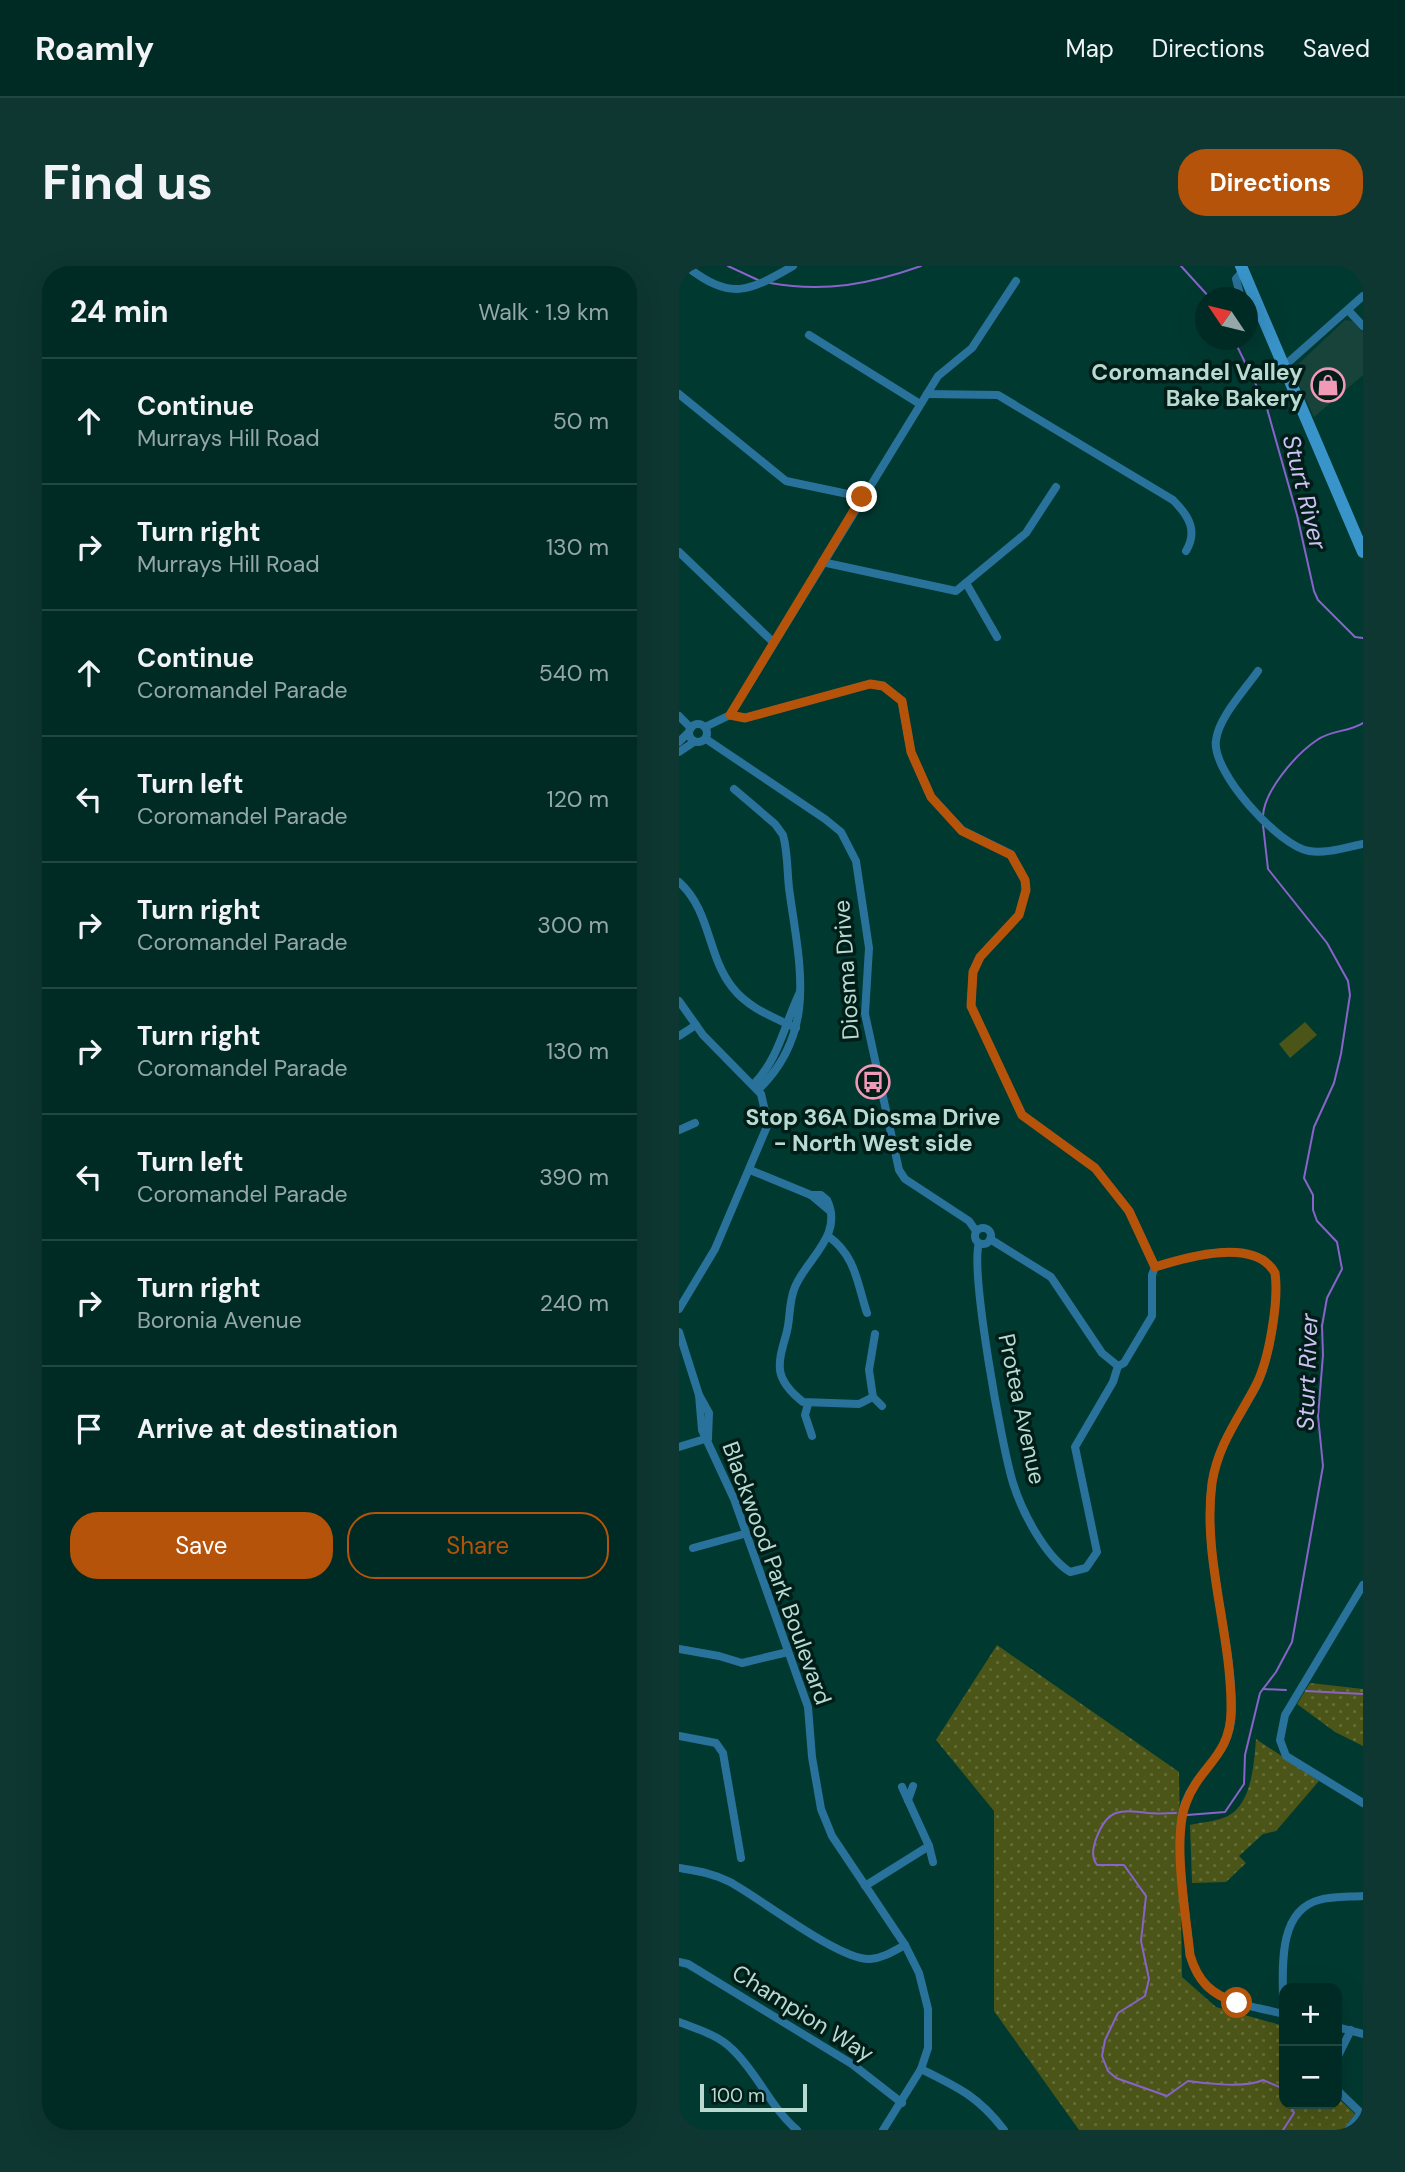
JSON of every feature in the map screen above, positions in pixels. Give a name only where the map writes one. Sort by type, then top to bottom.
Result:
[{"type":"main road","points":[[1243,268],[1363,552]]},
{"type":"street","points":[[686,266],[703,280],[739,289],[753,288],[793,266]]},
{"type":"street","points":[[1238,287],[1236,279],[1243,268]]},
{"type":"street","points":[[679,742],[698,724],[705,727],[730,715],[920,404],[942,371],[972,348],[1016,281]]},
{"type":"street","points":[[1283,367],[1363,296]]},
{"type":"street","points":[[1348,310],[1363,326]]},
{"type":"street","points":[[809,335],[920,404]]},
{"type":"street","points":[[679,394],[786,481],[862,497]]},
{"type":"street","points":[[927,394],[998,395],[1173,500],[1188,518],[1193,532],[1185,551]]},
{"type":"street","points":[[822,562],[956,591],[1026,533],[1056,487]]},
{"type":"street","points":[[679,552],[773,642]]},
{"type":"street","points":[[966,583],[997,637]]},
{"type":"street","points":[[1258,671],[1219,728],[1216,754],[1224,773],[1286,842],[1309,851],[1363,844]]},
{"type":"street","points":[[730,715],[745,718],[870,684],[883,686],[902,701],[911,752],[931,797],[962,831],[1011,855],[1025,880],[1026,890],[1019,915],[980,957],[973,972],[971,1006],[1022,1115],[1095,1168],[1129,1211],[1155,1267]]},
{"type":"street","points":[[679,716],[690,730],[694,742]]},
{"type":"street","points":[[679,752],[694,742],[706,739],[705,727]]},
{"type":"street","name":"Diosma Drive","points":[[706,739],[825,819],[841,832],[851,849],[869,948],[865,1014],[899,1170],[905,1179],[969,1221],[976,1231]]},
{"type":"street","points":[[734,789],[775,824],[783,835],[799,948],[801,1011],[796,1028],[782,1066],[756,1088]]},
{"type":"street","points":[[679,882],[702,911],[718,961],[733,989],[759,1011],[796,1028]]},
{"type":"street","points":[[756,1088],[769,1070],[800,991]]},
{"type":"street","points":[[679,1309],[715,1250],[768,1124],[765,1101],[756,1088],[680,1008]]},
{"type":"street","points":[[679,1036],[696,1025]]},
{"type":"street","points":[[679,1130],[695,1124]]},
{"type":"street","points":[[750,1170],[811,1195],[821,1195],[827,1200],[832,1213],[828,1236],[796,1283],[777,1365],[799,1399],[808,1404],[859,1404],[873,1397]]},
{"type":"street","points":[[988,1230],[990,1239],[984,1244],[979,1243],[975,1239],[976,1231],[988,1230]]},
{"type":"street","points":[[828,1236],[844,1247],[851,1258],[867,1313]]},
{"type":"street","points":[[990,1239],[1004,1245],[1051,1277],[1102,1353],[1118,1366],[1124,1363],[1153,1316],[1151,1275],[1155,1267],[1176,1260],[1246,1252],[1270,1264],[1276,1283],[1262,1371],[1224,1438],[1212,1483],[1212,1538],[1230,1682],[1230,1728],[1222,1750],[1189,1794],[1180,1827],[1190,1955],[1195,1972],[1209,1990],[1222,1998],[1279,2012]]},
{"type":"street","name":"Protea Avenue","points":[[979,1243],[978,1265],[990,1363],[1013,1484],[1042,1543],[1056,1563],[1070,1572],[1086,1569],[1097,1552],[1075,1447],[1113,1382],[1118,1366]]},
{"type":"street","name":"Blackwood Park Boulevard","points":[[679,1332],[699,1395],[709,1413],[708,1438],[734,1499],[744,1534],[808,1707],[811,1757],[821,1809],[832,1836],[905,1945],[919,1973],[928,2009],[928,2048],[921,2069],[883,2130]]},
{"type":"street","points":[[873,1397],[874,1389],[869,1370],[875,1334]]},
{"type":"street","name":"Blackwood Park Boulevard","points":[[679,1347],[687,1355]]},
{"type":"street","points":[[873,1397],[882,1406]]},
{"type":"street","points":[[808,1404],[805,1415],[811,1436]]},
{"type":"street","points":[[679,1447],[708,1438]]},
{"type":"street","points":[[693,1548],[744,1534]]},
{"type":"street","points":[[1363,1585],[1286,1715],[1280,1740],[1286,1756],[1363,1803]]},
{"type":"street","points":[[679,1649],[742,1663],[789,1653]]},
{"type":"street","points":[[679,1736],[716,1743],[723,1753],[734,1849],[741,1858]]},
{"type":"street","points":[[908,1800],[913,1786]]},
{"type":"street","points":[[902,1787],[929,1846],[933,1862]]},
{"type":"street","points":[[865,1886],[929,1846]]},
{"type":"street","points":[[679,1868],[711,1873],[732,1883],[785,1918],[854,1956],[870,1959],[905,1945]]},
{"type":"street","points":[[1284,1983],[1286,1938],[1293,1919],[1309,1903],[1363,1896]]},
{"type":"street","name":"Champion Way","points":[[679,1962],[688,1964],[852,2064],[902,2103]]},
{"type":"street","points":[[679,2022],[711,2034],[732,2048],[791,2128]]},
{"type":"street","points":[[1342,2028],[1363,2035]]},
{"type":"street","points":[[1342,2048],[1351,2030]]},
{"type":"street","points":[[921,2069],[971,2094],[989,2110],[1004,2130]]},
{"type":"street","points":[[1342,2095],[1362,2114],[1348,2130]]},
{"type":"shaded area","points":[[1345,320],[1353,321],[1363,332],[1363,375],[1314,417],[1292,370]]},
{"type":"green space","points":[[1305,1022],[1317,1035],[1290,1058],[1279,1044]]},
{"type":"green space","points":[[997,1645],[1179,1772],[1182,1977],[1216,2007],[1279,2025],[1279,2109],[1342,2109],[1342,2102],[1355,2114],[1343,2130],[1079,2130],[994,2011],[994,1811],[936,1740]]},
{"type":"green space","points":[[1310,1683],[1363,1689],[1363,1746],[1335,1732],[1297,1704]]},
{"type":"green space","points":[[1256,1739],[1319,1781],[1276,1831],[1263,1834],[1239,1856],[1246,1863],[1226,1882],[1192,1883],[1190,1825],[1223,1818],[1233,1813],[1240,1805],[1250,1784]]},
{"type":"waterway","name":"Sturt River","points":[[728,266],[758,280]]},
{"type":"waterway","name":"Sturt River","points":[[770,283],[810,287],[847,285],[884,278],[921,266]]},
{"type":"waterway","name":"Sturt River","points":[[1181,266],[1200,287]]},
{"type":"waterway","name":"Sturt River","points":[[1239,350],[1266,405],[1297,515],[1314,591],[1318,600],[1355,637],[1363,638]]},
{"type":"waterway","name":"Sturt River","points":[[1263,816],[1275,785],[1300,754],[1322,737],[1363,723]]},
{"type":"waterway","name":"Sturt River","points":[[1187,1815],[1225,1812],[1244,1784],[1245,1755],[1260,1693],[1276,1672],[1292,1642],[1323,1466],[1318,1416],[1323,1355],[1322,1326],[1327,1298],[1342,1269],[1337,1242],[1317,1221],[1313,1210],[1313,1195],[1304,1178],[1314,1127],[1334,1083],[1341,1054],[1350,995],[1348,981],[1327,943],[1268,869],[1263,825]]},
{"type":"waterway","points":[[1263,1689],[1286,1690]]},
{"type":"waterway","points":[[1306,1691],[1363,1694]]},
{"type":"waterway","name":"Sturt River","points":[[1176,1813],[1115,1813],[1100,1829],[1095,1842],[1093,1856],[1097,1865],[1124,1865],[1146,1896],[1141,1941],[1149,1979],[1145,1996],[1118,2013],[1105,2040],[1102,2056],[1108,2071],[1116,2078],[1167,2096],[1188,2081],[1237,2085],[1263,2080],[1279,2087]]},
{"type":"waterway","name":"Sturt River","points":[[1283,2130],[1294,2113],[1292,2109]]},
{"type":"place","name":"Coromandel Valley Bake Bakery","points":[[1328,385]]},
{"type":"place","name":"Stop 36A Diosma Drive - North West side","points":[[873,1082]]},
{"type":"route","points":[[862,497],[730,715],[745,718],[870,684],[883,686],[902,701],[911,752],[931,797],[962,831],[1011,855],[1025,880],[1026,890],[1019,915],[980,957],[973,972],[971,1006],[1022,1115],[1095,1168],[1116,1192],[1129,1211],[1155,1267],[1176,1260],[1246,1252],[1264,1259],[1275,1273],[1270,1336],[1262,1371],[1256,1386],[1224,1438],[1212,1483],[1212,1538],[1230,1682],[1230,1728],[1219,1756],[1189,1794],[1180,1829],[1190,1955],[1195,1972],[1209,1990],[1237,2003]]}]
